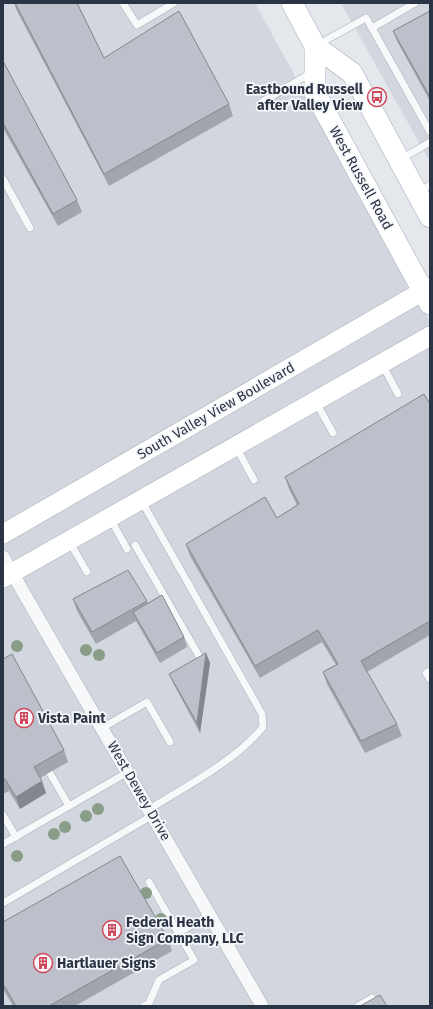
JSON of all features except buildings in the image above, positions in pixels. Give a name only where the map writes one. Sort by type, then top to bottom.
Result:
[{"type":"main road","name":"West Russell Road","points":[[292,3],[315,46],[352,73],[399,160],[423,189],[430,218]]},
{"type":"main road","name":"West Russell Road","points":[[315,46],[315,93],[428,294]]},
{"type":"main road","points":[[315,71],[335,60]]},
{"type":"main road","name":"South Valley View Boulevard","points":[[3,534],[428,294]]},
{"type":"main road","points":[[6,569],[69,540],[430,336]]},
{"type":"street","name":"West Dewey Drive","points":[[6,569],[128,772],[262,1006]]},
{"type":"lane","points":[[124,3],[137,25],[174,3]]},
{"type":"lane","points":[[372,28],[415,3]]},
{"type":"lane","points":[[315,46],[366,18],[430,132]]},
{"type":"lane","points":[[260,103],[315,71]]},
{"type":"lane","points":[[399,160],[430,142]]},
{"type":"lane","points":[[3,179],[30,228]]},
{"type":"lane","points":[[381,363],[398,394]]},
{"type":"lane","points":[[316,401],[333,433]]},
{"type":"lane","points":[[235,446],[254,480]]},
{"type":"lane","points":[[3,903],[151,812],[201,778],[252,740],[263,727],[262,714],[140,499]]},
{"type":"lane","points":[[109,517],[127,549]]},
{"type":"lane","points":[[69,540],[87,572]]},
{"type":"lane","points":[[135,545],[199,656]]},
{"type":"lane","points":[[430,671],[426,673],[430,679]]},
{"type":"lane","points":[[102,728],[147,702],[170,742]]},
{"type":"lane","points":[[47,768],[69,806]]},
{"type":"lane","points":[[3,844],[128,772]]},
{"type":"lane","points":[[3,815],[16,837]]},
{"type":"lane","points":[[144,1006],[149,1003],[159,980],[194,960],[148,882]]},
{"type":"lane","points":[[178,934],[210,915]]},
{"type":"lane","points":[[358,1006],[372,998]]},
{"type":"shaded area","points":[[3,3],[255,3],[430,322],[430,1006],[3,1006]]},
{"type":"shaded area","points":[[341,3],[430,3],[430,162]]},
{"type":"place","name":"Eastbound Russell after Valley View","points":[[377,97]]},
{"type":"place","name":"Vista Paint","points":[[24,718]]},
{"type":"place","name":"Federal Heath Sign Company, LLC","points":[[112,930]]},
{"type":"place","name":"Hartlauer Signs","points":[[43,963]]}]
